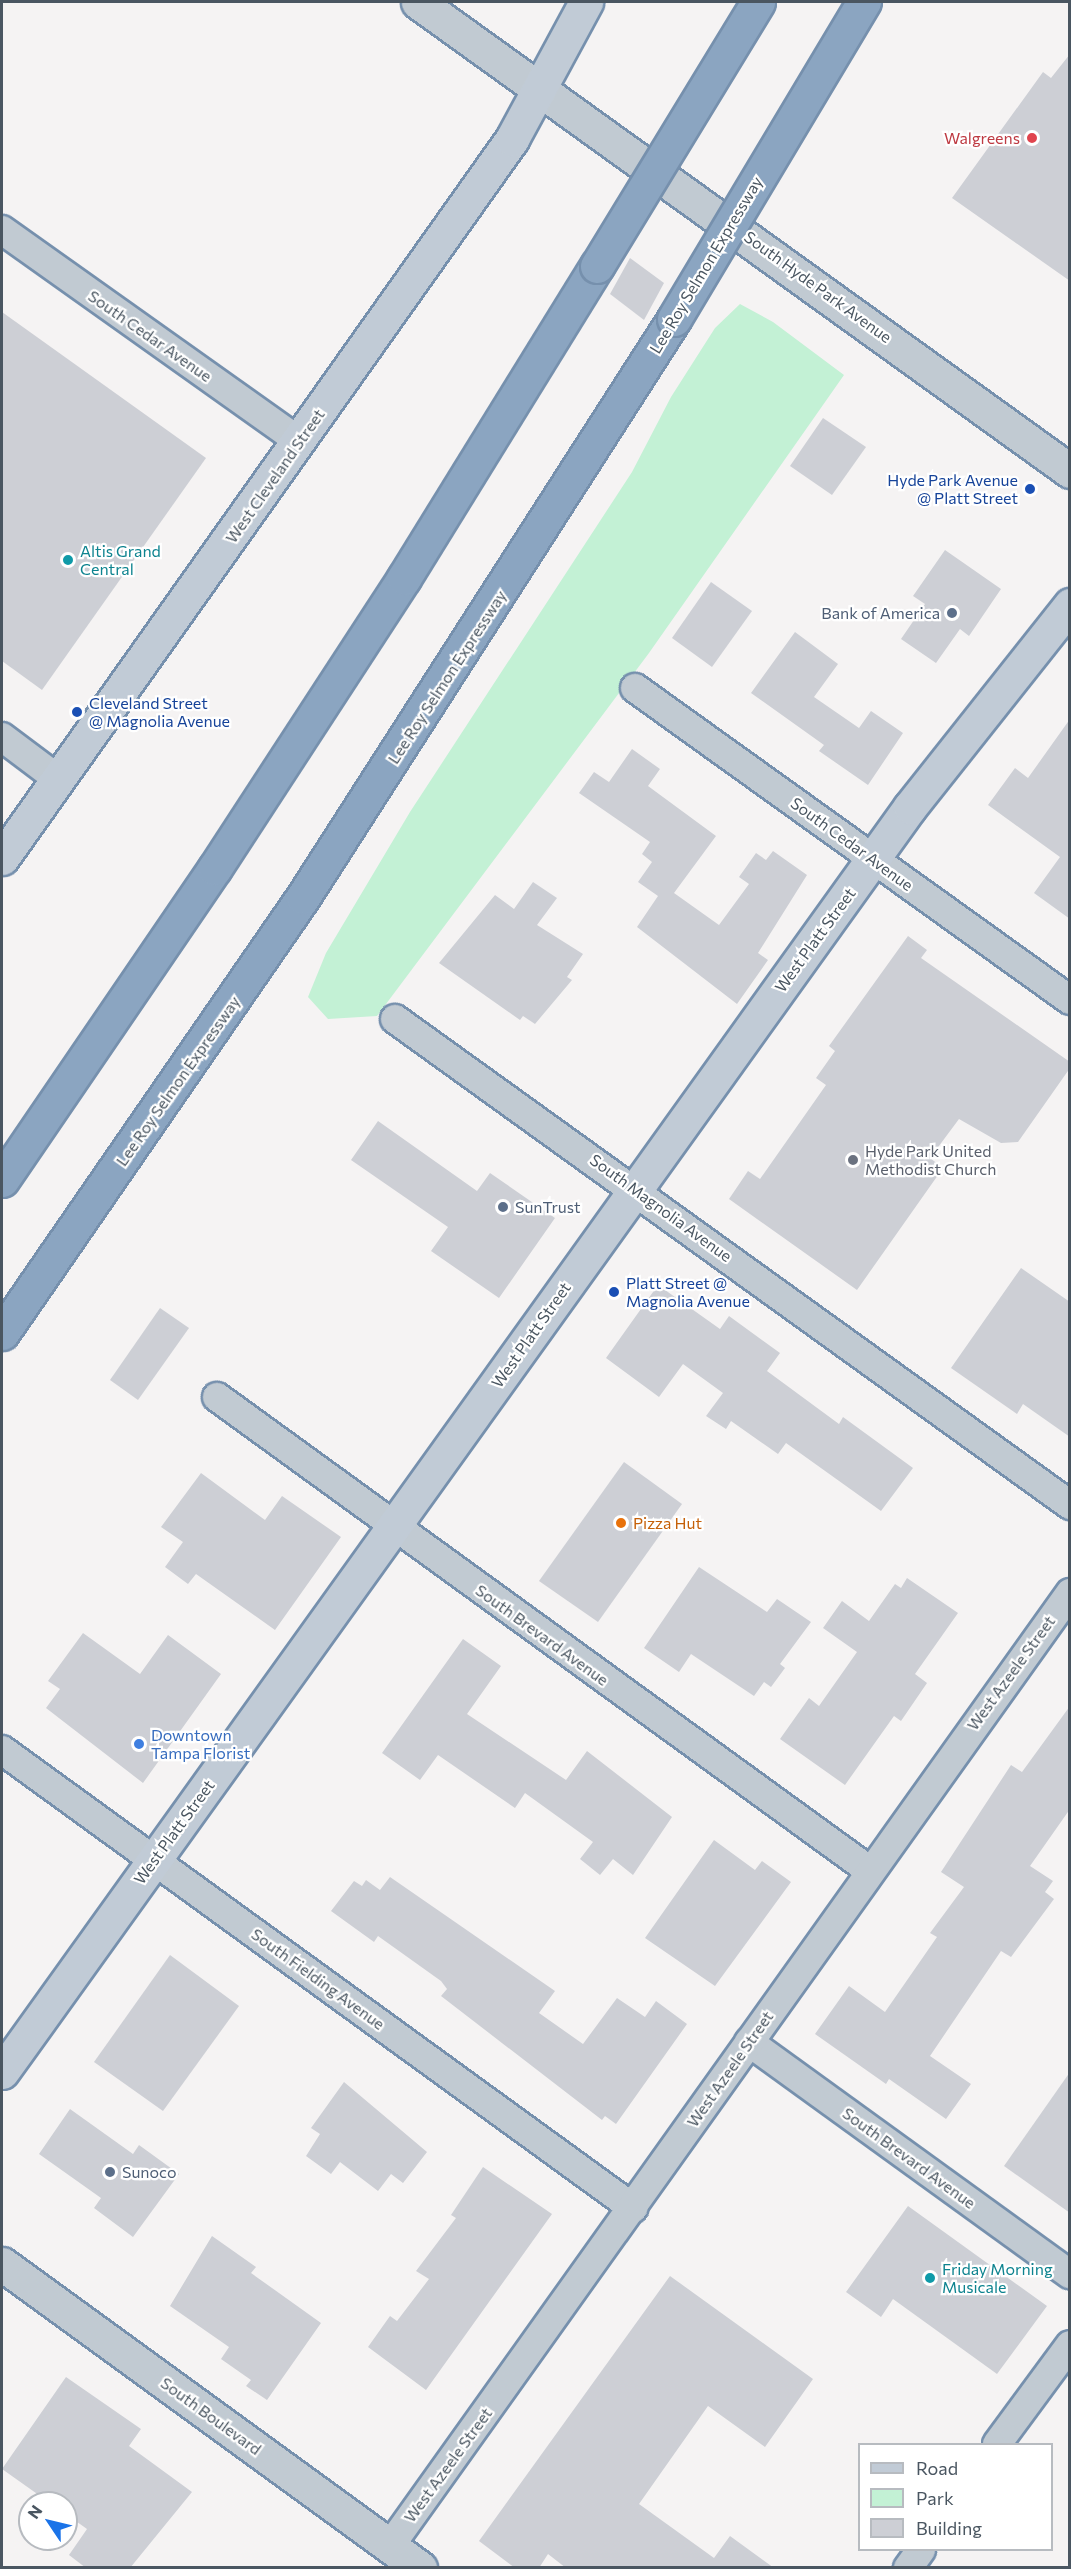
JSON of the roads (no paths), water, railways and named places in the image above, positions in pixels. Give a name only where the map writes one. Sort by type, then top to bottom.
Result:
[{"type":"highway","points":[[2,1180],[228,848],[404,578],[758,2]]},
{"type":"highway","name":"Lee Roy Selmon Expressway","points":[[2,1333],[297,907],[674,319],[864,2]]},
{"type":"main road","name":"West Cleveland Street","points":[[2,858],[300,442],[512,139],[586,2]]},
{"type":"main road","name":"West Platt Street","points":[[2,2072],[873,858],[1070,605]]},
{"type":"street","name":"South Hyde Park Avenue","points":[[418,2],[1070,471]]},
{"type":"street","name":"South Cedar Avenue","points":[[2,230],[300,442]]},
{"type":"street","name":"South Cedar Avenue","points":[[634,688],[1070,1000]]},
{"type":"street","points":[[2,737],[58,779]]},
{"type":"street","name":"South Magnolia Avenue","points":[[395,1019],[635,1189],[1070,1505]]},
{"type":"street","name":"South Brevard Avenue","points":[[217,1397],[393,1527],[869,1870]]},
{"type":"street","name":"West Azeele Street","points":[[390,2546],[633,2208],[869,1870],[1070,1593]]},
{"type":"street","name":"South Fielding Avenue","points":[[2,1750],[633,2208]]},
{"type":"street","name":"South Brevard Avenue","points":[[749,2042],[1070,2274]]},
{"type":"street","name":"South Boulevard","points":[[2,2264],[420,2568]]},
{"type":"street","points":[[998,2443],[1070,2345]]},
{"type":"street","points":[[908,2568],[920,2551]]},
{"type":"place","name":"Walgreens","points":[[1032,138]]},
{"type":"place","name":"Hyde Park Avenue @ Platt Street","points":[[1030,489]]},
{"type":"place","name":"Altis Grand Central","points":[[68,560]]},
{"type":"place","name":"Bank of America","points":[[952,613]]},
{"type":"place","name":"Cleveland Street @ Magnolia Avenue","points":[[77,712]]},
{"type":"place","name":"Hyde Park United Methodist Church","points":[[853,1160]]},
{"type":"place","name":"SunTrust","points":[[503,1207]]},
{"type":"place","name":"Platt Street @ Magnolia Avenue","points":[[614,1292]]},
{"type":"place","name":"Pizza Hut","points":[[621,1523]]},
{"type":"place","name":"Downtown Tampa Florist","points":[[139,1744]]},
{"type":"place","name":"Sunoco","points":[[110,2172]]},
{"type":"place","name":"Friday Morning Musicale","points":[[930,2278]]}]
